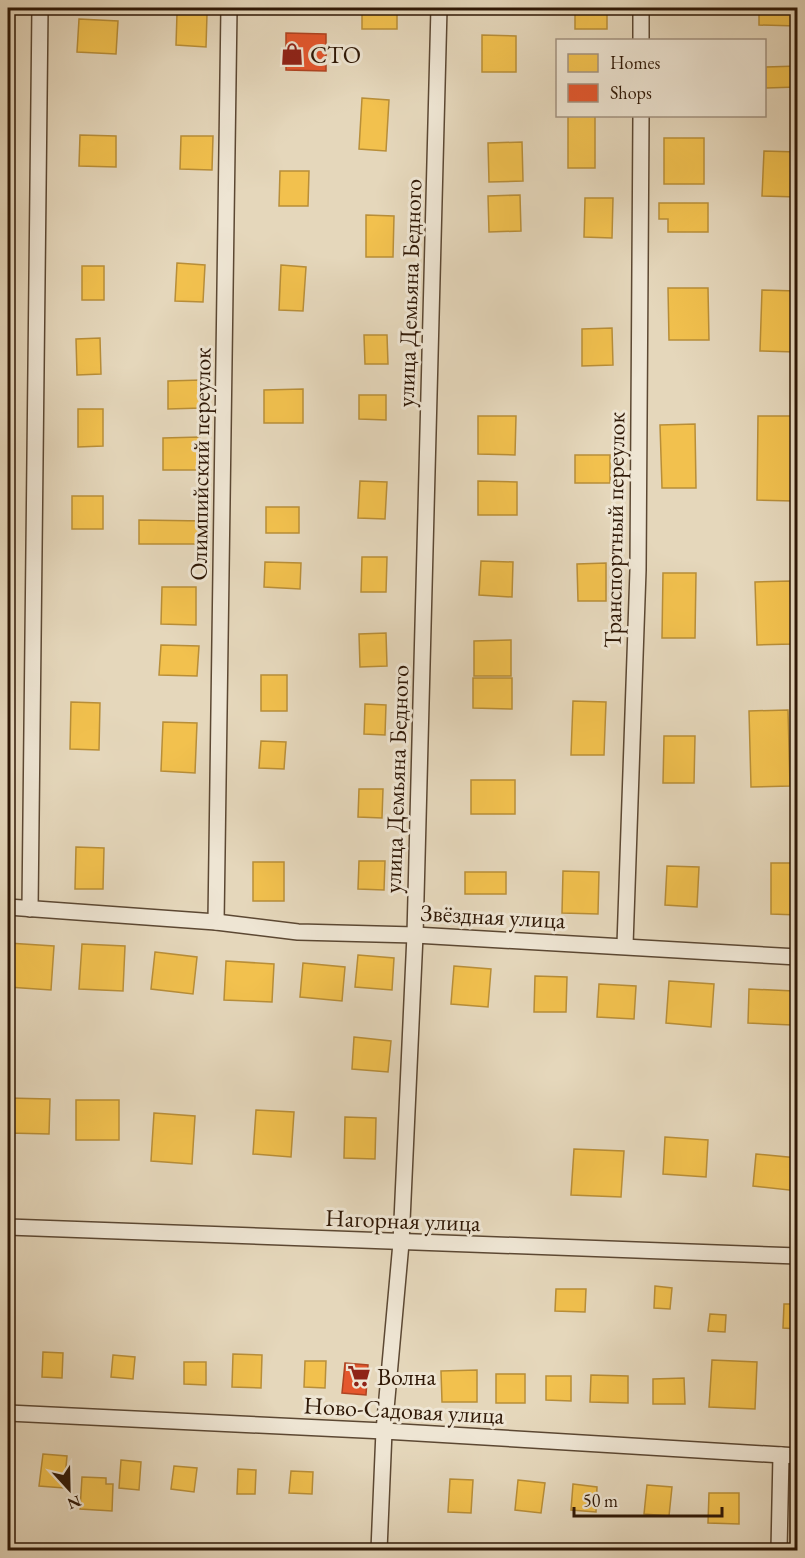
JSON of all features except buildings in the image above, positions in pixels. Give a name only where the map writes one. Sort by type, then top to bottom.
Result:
[{"type":"street","points":[[30,909],[40,8]]},
{"type":"street","name":"Олимпийский переулок","points":[[216,922],[229,8]]},
{"type":"street","name":"улица Демьяна Бедного","points":[[379,1551],[384,1431],[400,1243],[415,935],[439,8]]},
{"type":"street","points":[[641,8],[641,39]]},
{"type":"street","name":"Транспортный переулок","points":[[625,945],[638,570],[641,117]]},
{"type":"street","name":"Звёздная улица","points":[[8,907],[216,922],[298,932],[625,945],[798,957]]},
{"type":"street","name":"Нагорная улица","points":[[8,1227],[798,1256]]},
{"type":"street","name":"Ново-Садовая улица","points":[[8,1413],[384,1431],[798,1456]]},
{"type":"street","points":[[779,1551],[780,1455]]},
{"type":"place","name":"СТО","points":[[292,54]]},
{"type":"place","name":"Волна","points":[[359,1376]]}]
